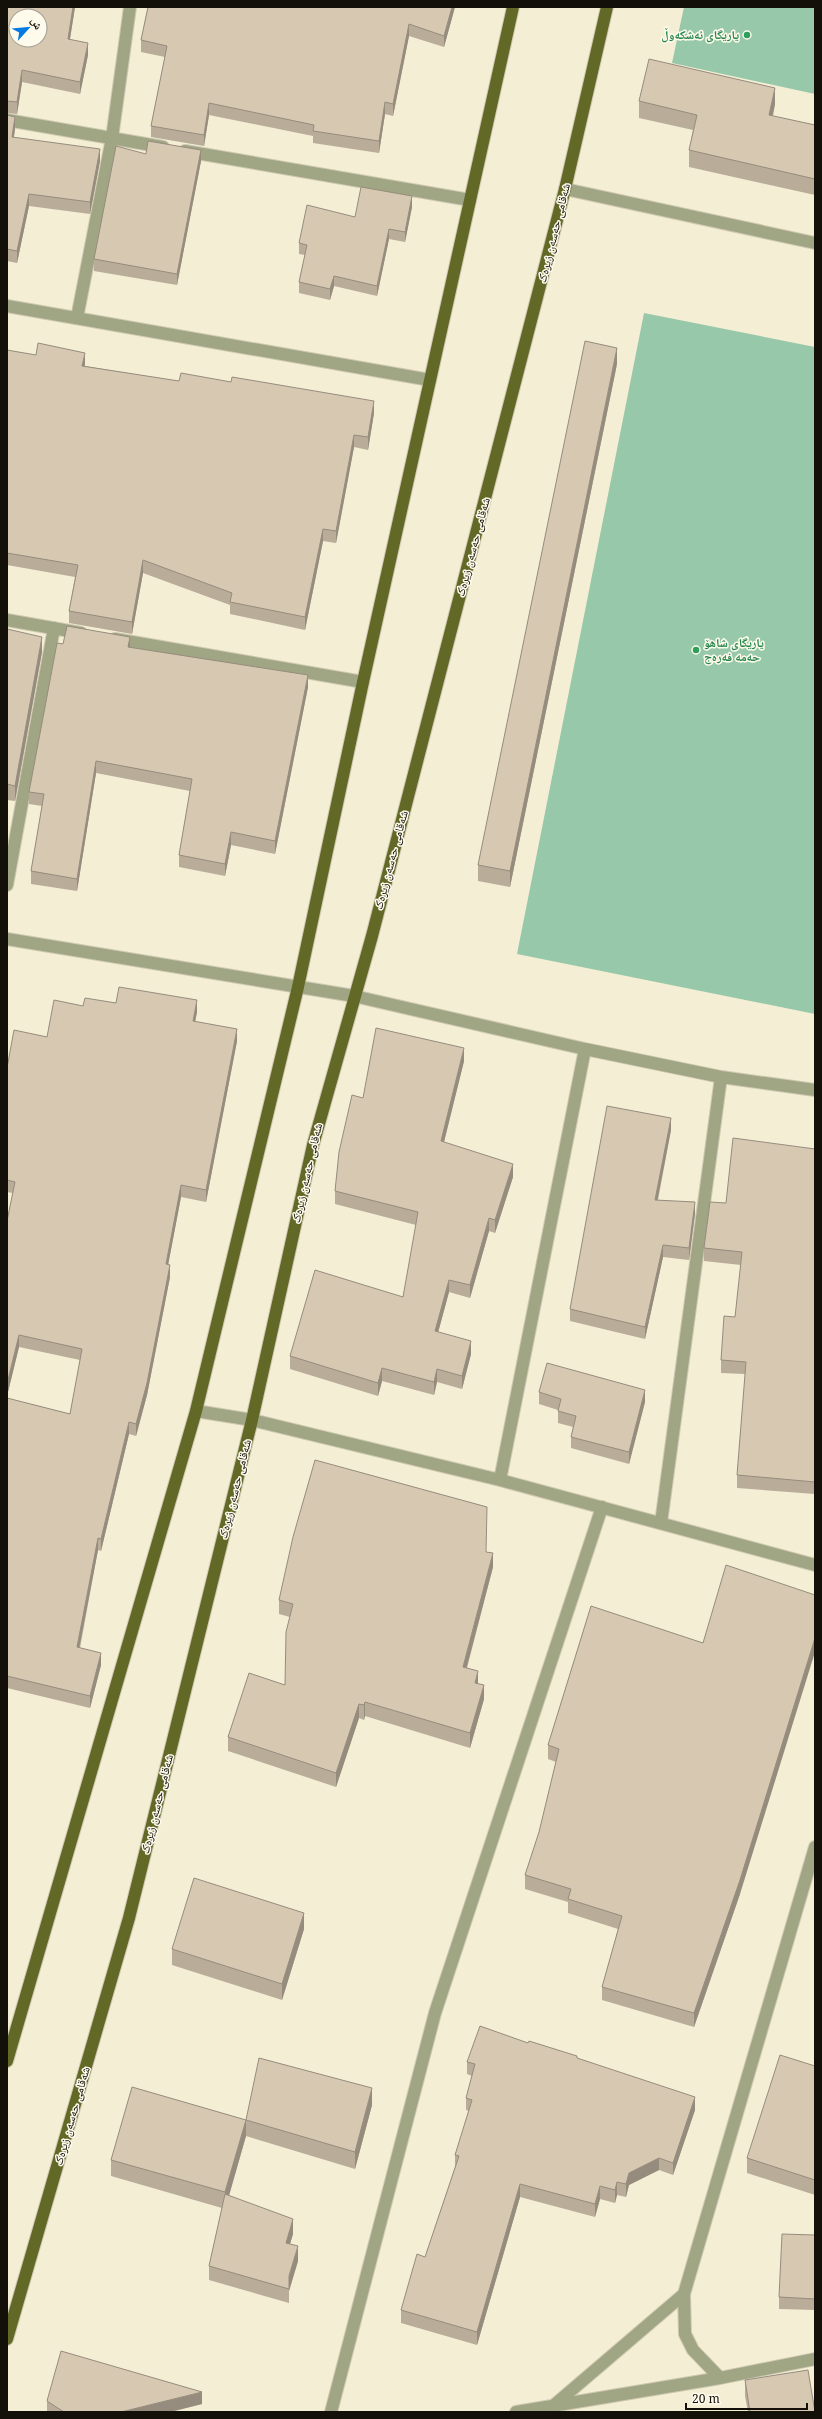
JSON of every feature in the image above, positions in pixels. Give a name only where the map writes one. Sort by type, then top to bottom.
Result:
[{"type":"main road","points":[[7,2061],[196,1411],[298,987],[363,682],[513,7]]},
{"type":"main road","name":"شەقامی حەسەن زیرەک","points":[[7,2339],[129,1918],[252,1420],[313,1145],[372,936],[565,189],[607,7]]},
{"type":"street","points":[[76,318],[112,138],[130,7]]},
{"type":"street","points":[[7,120],[470,200]]},
{"type":"street","points":[[565,189],[815,243]]},
{"type":"street","points":[[7,306],[430,380]]},
{"type":"street","points":[[7,620],[363,682]]},
{"type":"street","points":[[7,885],[54,628]]},
{"type":"street","points":[[7,939],[354,996],[585,1050],[720,1077],[815,1090]]},
{"type":"street","points":[[500,1480],[585,1050]]},
{"type":"street","points":[[661,1523],[720,1077]]},
{"type":"street","points":[[196,1411],[252,1420],[500,1480],[815,1565]]},
{"type":"street","points":[[331,2412],[435,2013],[602,1507]]},
{"type":"street","points":[[720,2378],[693,2350],[685,2334],[684,2294],[815,1847]]},
{"type":"street","points":[[553,2406],[684,2294]]},
{"type":"street","points":[[516,2412],[720,2378],[815,2359]]},
{"type":"green space","name":"یاریگای ئەشکەوڵ","points":[[684,7],[815,7],[815,94],[672,63]]},
{"type":"green space","name":"یاریگای شاهۆ حەمە فەرەج","points":[[644,313],[815,347],[815,1014],[517,954]]},
{"type":"building","points":[[7,7],[73,7],[68,39],[88,43],[80,82],[22,70],[17,102],[7,101]]},
{"type":"building","points":[[148,7],[452,7],[444,36],[409,24],[393,104],[385,102],[379,141],[313,131],[314,125],[209,103],[204,135],[151,126],[167,46],[141,40]]},
{"type":"building","points":[[649,59],[775,88],[769,115],[815,125],[815,179],[689,150],[697,115],[639,101]]},
{"type":"building","points":[[7,115],[15,117],[12,137],[100,149],[90,202],[29,194],[17,251],[7,249]]},
{"type":"building","points":[[148,141],[201,150],[177,274],[94,259],[116,146],[146,154]]},
{"type":"building","points":[[361,187],[412,196],[405,232],[389,229],[377,286],[334,276],[330,289],[299,282],[307,245],[299,243],[307,205],[355,217]]},
{"type":"building","points":[[585,341],[617,348],[510,871],[478,865]]},
{"type":"building","points":[[38,343],[85,353],[82,366],[179,381],[181,373],[231,382],[232,377],[374,401],[368,437],[354,435],[336,531],[323,529],[305,617],[230,602],[232,593],[143,560],[132,622],[69,611],[78,565],[7,553],[7,350],[36,355]]},
{"type":"building","points":[[67,626],[130,637],[128,647],[308,675],[275,841],[231,832],[225,864],[179,855],[192,779],[96,761],[77,879],[31,871],[44,794],[29,792],[57,643],[63,644]]},
{"type":"building","points":[[7,629],[42,637],[15,786],[7,784]]},
{"type":"building","points":[[119,987],[197,1000],[193,1021],[237,1029],[206,1190],[181,1185],[166,1264],[170,1265],[147,1383],[136,1424],[129,1422],[101,1539],[98,1538],[77,1647],[101,1653],[90,1696],[7,1676],[7,1398],[70,1414],[82,1349],[19,1335],[7,1384],[7,1221],[15,1182],[7,1180],[7,1068],[14,1030],[47,1037],[54,1000],[83,1006],[85,998],[116,1003]]},
{"type":"building","points":[[376,1028],[464,1048],[441,1141],[513,1164],[495,1220],[489,1218],[470,1285],[449,1280],[435,1331],[471,1341],[462,1376],[437,1369],[434,1382],[382,1368],[378,1383],[290,1356],[315,1270],[403,1297],[418,1212],[335,1191],[339,1152],[352,1095],[363,1098]]},
{"type":"building","points":[[607,1106],[671,1118],[655,1200],[695,1202],[689,1248],[663,1245],[645,1327],[570,1309]]},
{"type":"building","points":[[733,1138],[815,1149],[815,1482],[737,1475],[746,1362],[721,1360],[724,1316],[735,1317],[742,1252],[704,1248],[710,1202],[726,1203]]},
{"type":"building","points":[[547,1363],[645,1390],[629,1452],[571,1437],[576,1416],[558,1411],[561,1399],[539,1392]]},
{"type":"building","points":[[315,1460],[487,1507],[486,1552],[493,1553],[463,1667],[478,1671],[475,1683],[484,1685],[470,1733],[365,1702],[364,1705],[359,1704],[336,1773],[228,1737],[249,1673],[285,1685],[286,1632],[293,1604],[279,1600],[293,1537]]},
{"type":"building","points":[[726,1565],[815,1595],[815,1638],[740,1880],[694,2013],[602,1987],[622,1916],[568,1899],[571,1889],[525,1875],[539,1832],[559,1749],[548,1745],[591,1606],[703,1643]]},
{"type":"building","points":[[194,1878],[304,1913],[282,1984],[172,1949]]},
{"type":"building","points":[[480,2026],[528,2043],[529,2041],[577,2056],[577,2058],[695,2097],[673,2163],[659,2158],[629,2173],[626,2184],[617,2182],[615,2190],[600,2186],[595,2204],[520,2184],[477,2332],[401,2310],[417,2254],[425,2257],[459,2156],[455,2155],[472,2100],[466,2098],[475,2064],[467,2062]]},
{"type":"building","points":[[780,2055],[815,2066],[815,2180],[747,2158]]},
{"type":"building","points":[[259,2058],[372,2088],[355,2152],[246,2120]]},
{"type":"building","points":[[132,2087],[246,2120],[225,2192],[111,2160]]},
{"type":"building","points":[[225,2194],[293,2219],[286,2243],[298,2246],[289,2276],[289,2289],[209,2266]]},
{"type":"building","points":[[782,2234],[815,2235],[815,2299],[779,2297]]},
{"type":"building","points":[[61,2351],[202,2392],[121,2412],[64,2412],[47,2401]]},
{"type":"building","points":[[808,2370],[815,2412],[750,2412],[745,2380]]},
{"type":"place","name":"یاریگای ئەشکەوڵ","points":[[747,35]]},
{"type":"place","name":"یاریگای شاهۆ حەمە فەرەج","points":[[696,650]]}]
